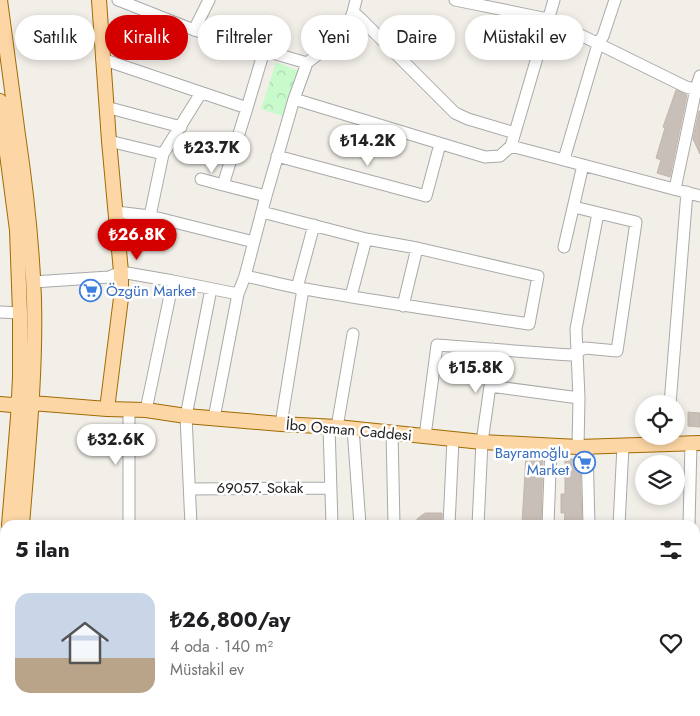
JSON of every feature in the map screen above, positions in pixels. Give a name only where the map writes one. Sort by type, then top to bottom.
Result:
[{"type":"main road","points":[[0,0],[30,231],[33,282],[34,352],[25,402],[10,520]]},
{"type":"main road","points":[[99,0],[102,59],[121,272],[121,298],[108,409]]},
{"type":"main road","points":[[0,101],[5,173],[17,230],[20,377],[25,402],[22,520]]},
{"type":"main road","name":"İbo Osman Caddesi","points":[[0,404],[12,405],[25,402],[108,409],[129,408],[186,416],[281,424],[333,426],[482,442],[582,447],[635,444]]},
{"type":"street","points":[[118,0],[198,31]]},
{"type":"street","points":[[194,30],[209,0]]},
{"type":"street","points":[[214,418],[238,294],[245,276],[294,99],[308,63],[340,37],[348,25],[356,0]]},
{"type":"street","points":[[455,0],[528,15]]},
{"type":"street","points":[[549,15],[554,0]]},
{"type":"street","points":[[564,160],[598,44],[603,36],[616,0]]},
{"type":"street","points":[[353,12],[449,109],[468,119],[515,133]]},
{"type":"street","points":[[584,37],[686,87],[698,90]]},
{"type":"street","points":[[291,58],[308,63]]},
{"type":"street","points":[[102,59],[247,108]]},
{"type":"street","points":[[222,185],[261,60]]},
{"type":"street","points":[[294,99],[485,157],[500,156],[511,146],[536,60]]},
{"type":"street","points":[[675,189],[700,76]]},
{"type":"street","points":[[150,216],[163,154],[200,93]]},
{"type":"street","points":[[106,107],[180,126]]},
{"type":"street","points":[[109,141],[163,154]]},
{"type":"street","points":[[277,156],[426,196],[440,144]]},
{"type":"street","points":[[511,146],[700,196]]},
{"type":"street","points":[[564,247],[584,165]]},
{"type":"street","points":[[201,179],[266,196]]},
{"type":"street","points":[[671,395],[687,192]]},
{"type":"street","points":[[425,436],[437,345],[571,355],[585,348],[618,351],[636,222],[574,207]]},
{"type":"street","points":[[116,212],[150,216],[254,242]]},
{"type":"street","points":[[245,276],[300,288],[403,306],[529,324],[538,276],[417,248],[366,239],[262,212]]},
{"type":"street","points":[[589,520],[582,447],[576,329],[598,213]]},
{"type":"street","points":[[281,424],[300,288],[314,225]]},
{"type":"street","points":[[351,296],[366,239]]},
{"type":"street","points":[[403,306],[417,248]]},
{"type":"street","points":[[33,282],[109,277],[121,272],[172,280],[238,294]]},
{"type":"street","points":[[146,410],[172,280]]},
{"type":"street","points":[[191,520],[186,416],[211,289]]},
{"type":"street","points":[[0,312],[20,313]]},
{"type":"street","points":[[332,520],[330,488],[333,426],[353,334]]},
{"type":"street","points":[[478,520],[482,442],[493,349]]},
{"type":"street","points":[[490,386],[579,398]]},
{"type":"street","points":[[129,408],[129,520]]},
{"type":"street","points":[[353,428],[360,520]]},
{"type":"street","points":[[392,432],[394,520]]},
{"type":"street","points":[[449,520],[453,439]]},
{"type":"street","points":[[689,520],[696,443]]},
{"type":"street","points":[[548,520],[551,446]]},
{"type":"street","points":[[619,520],[623,446]]},
{"type":"street","name":"69057. Sokak","points":[[190,489],[330,488]]},
{"type":"green space","points":[[276,62],[302,72],[286,117],[261,109]]},
{"type":"building","points":[[676,90],[687,95],[670,177],[657,173],[661,160],[656,158],[665,128],[663,127]]},
{"type":"building","points":[[700,111],[700,154],[693,139]]},
{"type":"building","points":[[688,412],[700,413],[700,427],[688,426]]},
{"type":"building","points":[[526,454],[543,455],[541,520],[522,520]]},
{"type":"building","points":[[565,459],[580,459],[582,520],[564,520],[565,513],[561,513],[561,494],[565,494]]},
{"type":"building","points":[[425,513],[442,513],[442,520],[417,519]]},
{"type":"place","name":"Özgün Market","points":[[90,291]]},
{"type":"place","name":"Bayramoğlu Market","points":[[585,462]]}]
